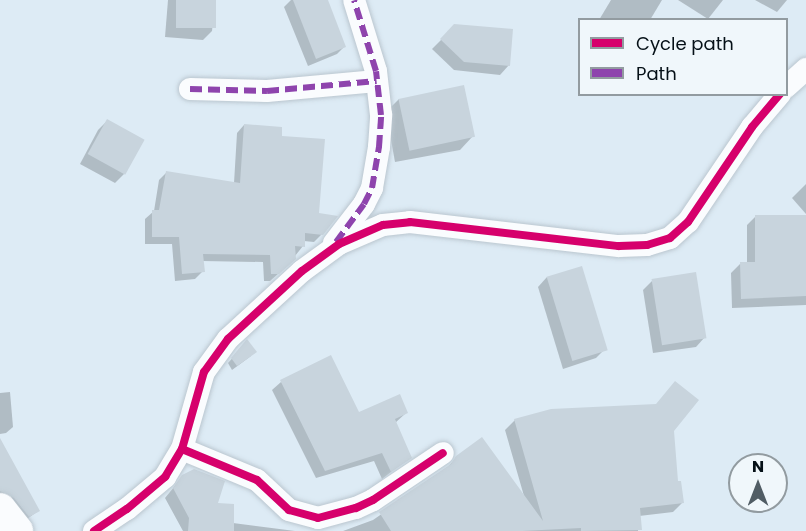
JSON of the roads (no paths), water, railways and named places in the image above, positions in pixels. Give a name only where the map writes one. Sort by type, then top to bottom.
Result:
[{"type":"main road","points":[[0,509],[17,531]]},
{"type":"street","points":[[94,531],[165,477],[182,449],[201,383],[210,364],[243,323],[341,238],[372,188],[379,147],[381,115],[377,81],[354,0]]},
{"type":"street","points":[[788,85],[806,69]]},
{"type":"street","points":[[190,89],[267,91],[377,81]]},
{"type":"street","points":[[320,257],[353,236],[396,222],[425,222],[620,246],[648,245],[670,238],[688,222],[752,127],[778,96]]},
{"type":"street","points":[[182,449],[257,480],[289,510],[318,525],[374,500],[443,453]]}]
